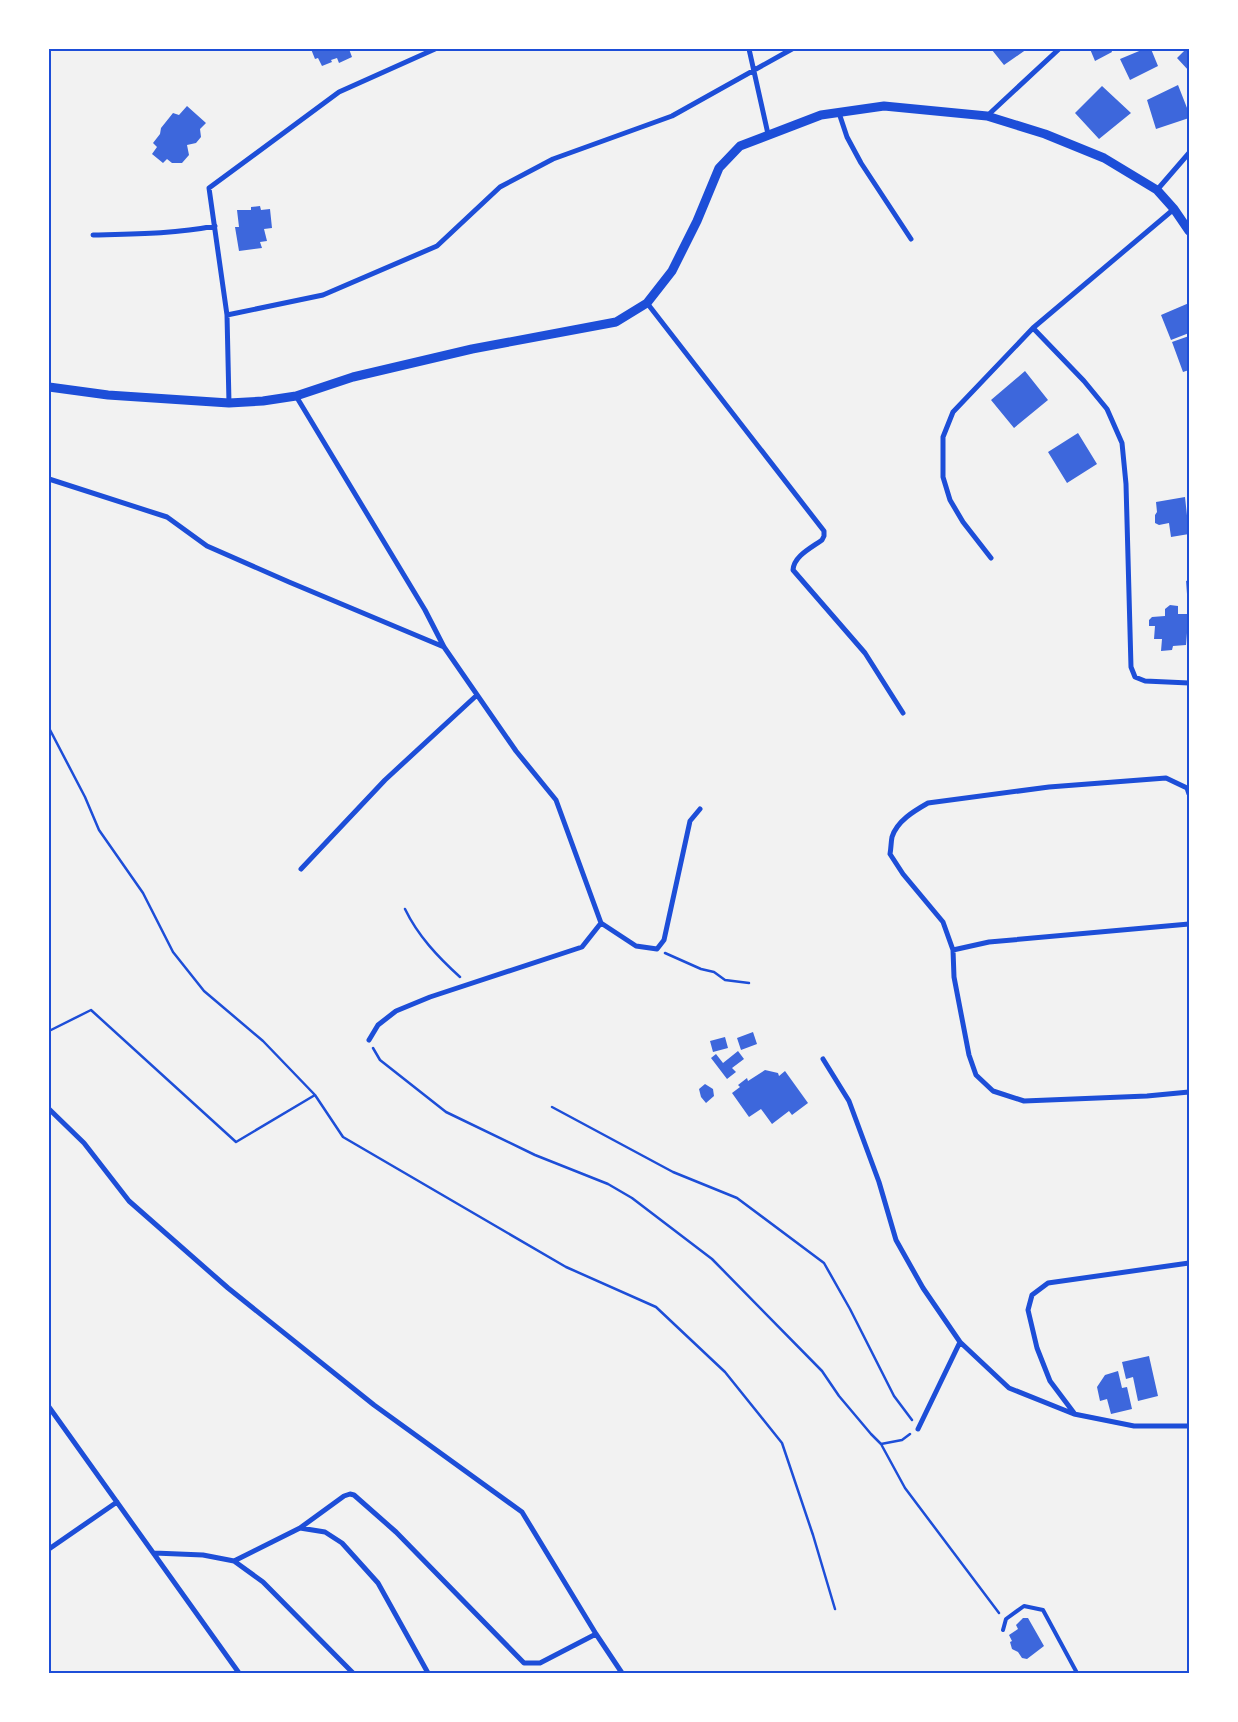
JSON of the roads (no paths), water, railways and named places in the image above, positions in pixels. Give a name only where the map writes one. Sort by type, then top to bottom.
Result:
[{"type":"street","points":[[229,402],[227,315],[209,188],[339,92],[435,49]]},
{"type":"street","points":[[749,49],[768,134]]},
{"type":"street","points":[[227,315],[323,295],[437,246],[500,186],[553,159],[672,116],[792,49]]},
{"type":"street","points":[[987,116],[1059,49]]},
{"type":"street","points":[[49,387],[108,395],[229,402],[263,401],[296,396],[353,377],[472,349],[616,322],[647,303],[672,271],[697,221],[719,168],[740,146],[821,115],[839,112],[884,106],[987,116],[1045,134],[1104,158],[1157,190],[1174,209],[1189,231]]},
{"type":"street","points":[[839,112],[846,137],[911,239]]},
{"type":"street","points":[[1157,190],[1189,153]]},
{"type":"street","points":[[991,558],[963,522],[950,500],[943,477],[943,437],[953,412],[1033,328],[1174,209]]},
{"type":"street","points":[[93,235],[157,234],[215,226]]},
{"type":"street","points":[[647,303],[824,531],[822,540],[796,560],[793,570],[865,654],[903,713]]},
{"type":"street","points":[[1033,328],[1107,408],[1122,443],[1126,484],[1131,667],[1135,677],[1145,681],[1189,683]]},
{"type":"street","points":[[296,396],[425,610],[444,648],[516,751],[556,800],[601,923],[636,946],[657,949],[664,940],[690,821],[700,809]]},
{"type":"street","points":[[49,479],[166,517],[207,546],[444,648]]},
{"type":"street","points":[[301,869],[385,780],[477,695]]},
{"type":"street","points":[[1189,794],[1187,788],[1166,778],[1049,787],[928,803],[914,810],[903,821],[892,836],[890,854],[903,874],[943,922],[953,950],[954,977],[969,1055],[976,1075],[993,1091],[1024,1101],[1146,1096],[1189,1092]]},
{"type":"street","points":[[369,1040],[378,1025],[396,1011],[430,997],[582,947],[601,923]]},
{"type":"street","points":[[953,950],[989,942],[1189,924]]},
{"type":"street","points":[[823,1059],[849,1101],[879,1182],[896,1240],[923,1288],[960,1342],[1009,1388],[1074,1414],[1134,1426],[1189,1426]]},
{"type":"street","points":[[49,1109],[84,1143],[130,1201],[228,1288],[374,1405],[522,1512],[596,1634],[622,1673]]},
{"type":"street","points":[[1074,1414],[1050,1381],[1037,1348],[1028,1310],[1032,1295],[1048,1283],[1189,1263]]},
{"type":"street","points":[[918,1429],[960,1342]]},
{"type":"street","points":[[49,1407],[239,1673]]},
{"type":"street","points":[[234,1561],[300,1528],[344,1496],[350,1494],[354,1495],[396,1532],[524,1663],[540,1663],[596,1634]]},
{"type":"street","points":[[49,1549],[117,1502]]},
{"type":"street","points":[[300,1528],[325,1532],[342,1543],[378,1583],[428,1673]]},
{"type":"street","points":[[154,1553],[203,1555],[234,1561],[263,1582],[353,1673]]},
{"type":"lane","points":[[1003,1630],[1006,1619],[1024,1606],[1043,1610],[1077,1673]]}]
